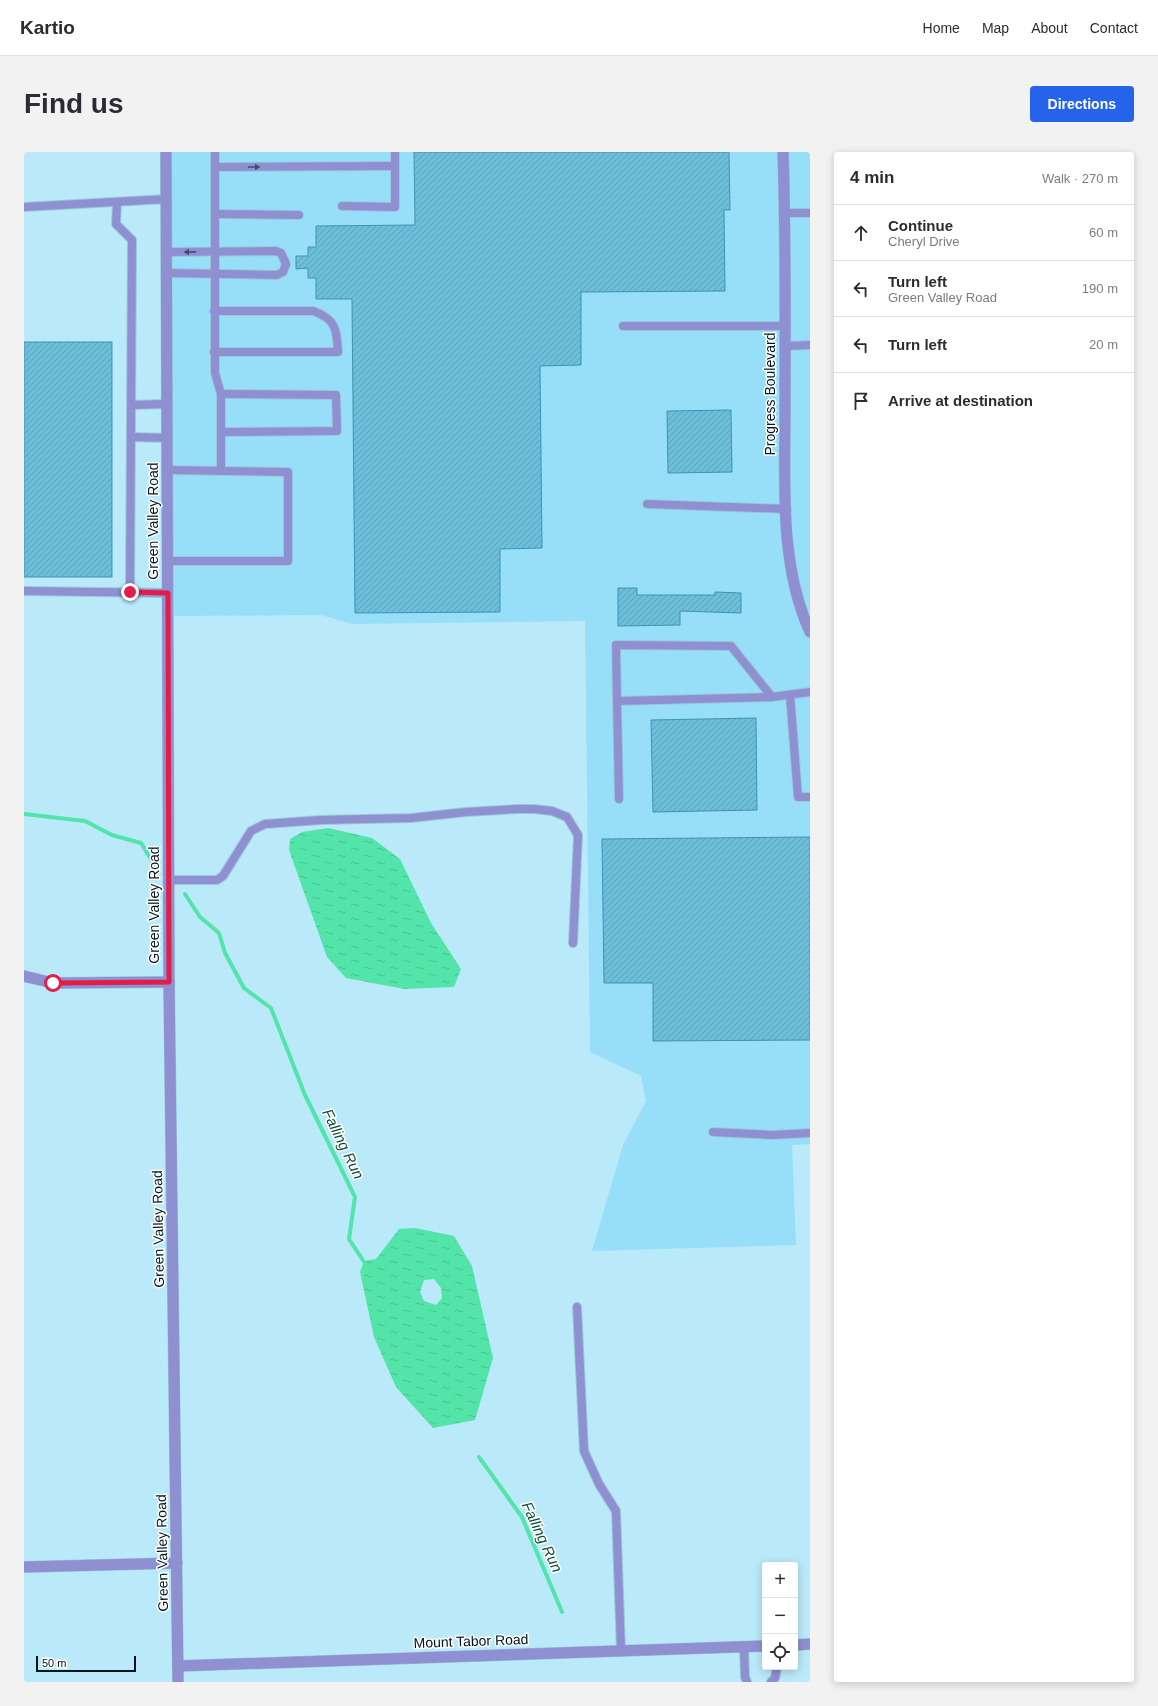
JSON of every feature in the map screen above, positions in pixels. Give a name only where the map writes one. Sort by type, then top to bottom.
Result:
[{"type":"street","name":"Green Valley Road","points":[[166,152],[169,982],[178,1682]]},
{"type":"street","name":"Progress Boulevard","points":[[783,152],[785,213],[784,326],[787,533],[792,576],[797,597],[810,632]]},
{"type":"street","points":[[24,976],[53,983],[169,982]]},
{"type":"street","points":[[24,1567],[177,1563]]},
{"type":"street","points":[[798,1645],[810,1644]]},
{"type":"street","name":"Mount Tabor Road","points":[[178,1666],[762,1646]]},
{"type":"lane","points":[[215,152],[214,352],[215,373],[221,394],[221,471]]},
{"type":"lane","points":[[342,206],[395,207],[395,152]]},
{"type":"lane","points":[[215,167],[395,166]]},
{"type":"lane","points":[[24,207],[167,199]]},
{"type":"lane","points":[[117,202],[116,224],[132,240],[130,592]]},
{"type":"lane","points":[[785,213],[810,213]]},
{"type":"lane","points":[[215,214],[300,215]]},
{"type":"lane","points":[[166,274],[277,276],[283,272],[286,264],[281,253],[276,251],[167,252]]},
{"type":"lane","points":[[214,311],[313,311],[333,323],[337,330],[338,352],[214,352]]},
{"type":"lane","points":[[623,326],[784,326]]},
{"type":"lane","points":[[785,346],[810,346]]},
{"type":"lane","points":[[221,394],[336,395],[338,431],[221,432]]},
{"type":"lane","points":[[132,405],[166,404]]},
{"type":"lane","points":[[131,437],[168,438]]},
{"type":"lane","points":[[168,470],[288,472],[288,562],[168,561]]},
{"type":"lane","points":[[647,504],[787,509]]},
{"type":"lane","points":[[24,591],[168,593]]},
{"type":"lane","points":[[619,799],[616,645],[731,646],[772,697]]},
{"type":"lane","points":[[617,701],[772,697],[790,696],[810,692]]},
{"type":"lane","points":[[790,696],[798,797],[810,797]]},
{"type":"lane","points":[[169,880],[217,880],[223,876],[251,831],[265,824],[321,820],[411,818],[466,812],[516,809],[552,811],[567,817],[578,835],[573,943]]},
{"type":"lane","points":[[712,1132],[772,1135],[810,1133]]},
{"type":"lane","points":[[577,1307],[584,1451],[599,1484],[616,1511],[621,1650]]},
{"type":"lane","points":[[744,1646],[745,1677],[747,1682]]},
{"type":"lane","points":[[771,1682],[775,1678],[776,1670]]},
{"type":"shaded area","points":[[166,152],[810,152],[810,1144],[792,1145],[796,1245],[592,1251],[623,1145],[646,1101],[641,1076],[590,1052],[585,621],[352,624],[321,615],[168,616]]},
{"type":"water","points":[[328,828],[372,838],[400,859],[431,923],[461,969],[454,987],[404,989],[346,978],[327,957],[289,850],[290,839],[302,832]]},
{"type":"water","points":[[415,1228],[454,1236],[472,1266],[493,1358],[475,1420],[433,1428],[396,1387],[374,1337],[360,1272],[364,1261],[376,1259],[399,1229]],"holes":[[[434,1279],[441,1288],[442,1298],[436,1305],[424,1301],[420,1292],[424,1280]]]},
{"type":"building","points":[[414,152],[729,152],[730,210],[724,210],[725,291],[581,292],[581,365],[540,366],[542,548],[500,549],[500,612],[355,613],[352,299],[316,299],[316,278],[308,278],[308,268],[296,269],[296,256],[308,256],[308,247],[316,247],[316,226],[415,225]]},
{"type":"building","points":[[24,342],[112,342],[112,577],[24,577]]},
{"type":"building","points":[[731,410],[732,472],[668,473],[667,411]]},
{"type":"building","points":[[618,588],[637,588],[637,595],[715,595],[715,592],[741,593],[741,613],[680,611],[680,625],[618,626]]},
{"type":"building","points":[[756,718],[757,810],[653,812],[651,720]]},
{"type":"building","points":[[810,837],[810,1040],[653,1041],[653,983],[604,983],[602,839]]},
{"type":"waterway","name":"Falling Run","points":[[24,814],[85,821],[112,835],[141,843],[154,864]]},
{"type":"waterway","name":"Falling Run","points":[[185,894],[200,917],[219,933],[225,953],[244,988],[271,1008],[305,1095],[355,1197],[349,1239],[366,1265]]},
{"type":"waterway","name":"Falling Run","points":[[479,1457],[522,1517],[562,1612]]},
{"type":"route","points":[[53,983],[169,982],[168,593],[130,592]]}]
